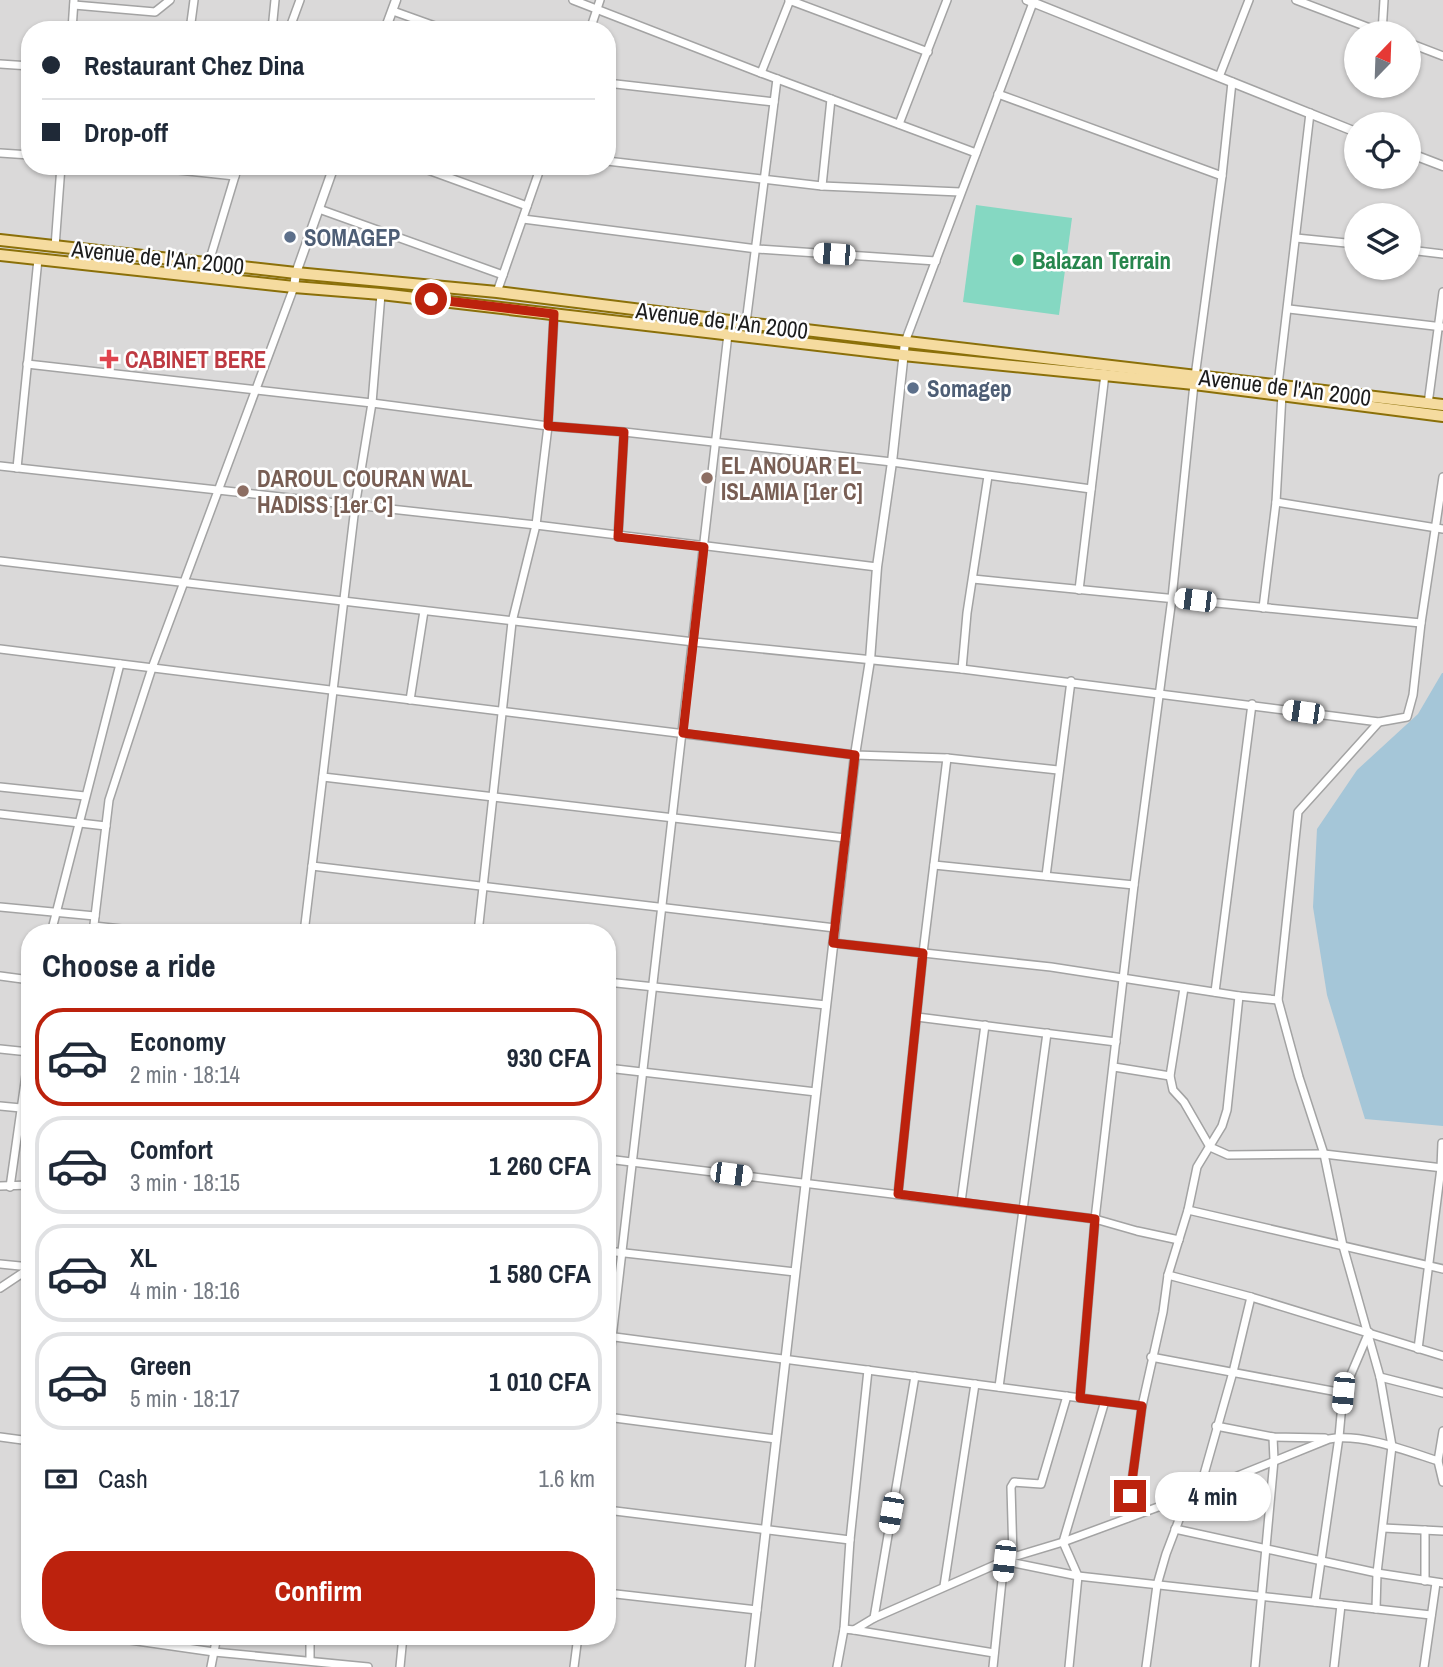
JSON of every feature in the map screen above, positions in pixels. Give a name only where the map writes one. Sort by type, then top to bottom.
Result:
[{"type":"main road","name":"Avenue de l'An 2000","points":[[0,240],[497,292],[1194,380],[1443,405]]},
{"type":"main road","name":"Avenue de l'An 2000","points":[[0,255],[381,294],[903,355],[1194,380]]},
{"type":"main road","name":"Avenue de l'An 2000","points":[[1280,390],[1443,416]]},
{"type":"street","points":[[155,12],[157,0]]},
{"type":"street","points":[[73,21],[74,3],[155,12],[170,0]]},
{"type":"street","points":[[191,21],[194,0]]},
{"type":"street","points":[[273,21],[275,0]]},
{"type":"street","points":[[292,21],[300,0]]},
{"type":"street","points":[[389,21],[396,0]]},
{"type":"street","points":[[573,0],[976,153]]},
{"type":"street","points":[[593,21],[600,0]]},
{"type":"street","points":[[761,73],[789,0],[928,52]]},
{"type":"street","points":[[899,124],[947,0]]},
{"type":"street","points":[[1219,77],[1249,0]]},
{"type":"street","points":[[1296,0],[1351,21]]},
{"type":"street","points":[[1383,21],[1384,0]]},
{"type":"street","points":[[750,1667],[845,838],[870,660],[877,567],[905,342],[1031,1],[1344,127]]},
{"type":"street","points":[[393,11],[421,21]]},
{"type":"street","points":[[1421,48],[1443,56]]},
{"type":"street","points":[[0,64],[21,65]]},
{"type":"street","points":[[746,323],[777,79]]},
{"type":"street","points":[[1080,1398],[1095,1219],[1134,885],[1172,598],[1194,380],[1232,82]]},
{"type":"street","points":[[616,84],[774,102]]},
{"type":"street","points":[[998,94],[1222,176]]},
{"type":"street","points":[[822,186],[831,99]]},
{"type":"street","points":[[1263,608],[1276,502],[1280,390],[1310,113]]},
{"type":"street","points":[[0,153],[21,154]]},
{"type":"street","points":[[1421,158],[1443,166]]},
{"type":"street","points":[[616,162],[822,186],[960,192]]},
{"type":"street","points":[[55,247],[60,175]]},
{"type":"street","points":[[209,262],[235,176],[228,175]]},
{"type":"street","points":[[94,924],[109,800],[152,668],[257,390],[331,175]]},
{"type":"street","points":[[442,175],[527,206]]},
{"type":"street","points":[[497,292],[538,175]]},
{"type":"street","points":[[319,209],[503,275]]},
{"type":"street","points":[[523,219],[757,249],[936,261]]},
{"type":"street","points":[[1296,238],[1344,243]]},
{"type":"street","points":[[1421,251],[1443,254]]},
{"type":"street","points":[[17,468],[38,259]]},
{"type":"street","points":[[1428,404],[1441,327],[1443,292]]},
{"type":"street","points":[[305,924],[355,507],[372,403],[381,294]]},
{"type":"street","points":[[1289,309],[1441,327]]},
{"type":"street","points":[[479,924],[512,622],[536,525],[548,426],[554,314]]},
{"type":"street","points":[[616,1294],[728,334]]},
{"type":"street","points":[[27,364],[548,426],[892,462],[1091,489]]},
{"type":"street","points":[[1079,590],[1105,374]]},
{"type":"street","points":[[618,537],[624,432]]},
{"type":"street","points":[[0,466],[536,525],[877,567]]},
{"type":"street","points":[[962,668],[988,476]]},
{"type":"street","points":[[0,561],[512,622],[962,668],[1379,722],[1407,717],[1413,695],[1421,623],[1439,528],[1443,477]]},
{"type":"street","points":[[1276,502],[1439,528]]},
{"type":"street","points":[[973,579],[1421,623]]},
{"type":"street","points":[[410,700],[424,611]]},
{"type":"street","points":[[0,649],[855,755],[947,758],[1058,770]]},
{"type":"street","points":[[53,924],[120,664]]},
{"type":"street","points":[[1046,876],[1070,681]]},
{"type":"street","points":[[1215,992],[1252,705]]},
{"type":"street","points":[[1376,1609],[1377,1573],[1392,1446],[1380,1377],[1343,1246],[1324,1154],[1278,1000],[1298,812],[1379,722]]},
{"type":"street","points":[[898,1194],[947,758]]},
{"type":"street","points":[[323,777],[845,838]]},
{"type":"street","points":[[0,787],[85,796]]},
{"type":"street","points":[[0,814],[106,826]]},
{"type":"street","points":[[934,865],[1134,885]]},
{"type":"street","points":[[312,866],[835,928]]},
{"type":"street","points":[[0,907],[95,916]]},
{"type":"street","points":[[833,943],[1051,967],[1278,1000]]},
{"type":"street","points":[[0,976],[21,979]]},
{"type":"street","points":[[616,983],[826,1005]]},
{"type":"street","points":[[1184,988],[1170,1076],[1173,1090],[1184,1102],[1210,1147],[1228,1155],[1324,1154],[1442,1168]]},
{"type":"street","points":[[1127,1518],[1142,1406],[1163,1312],[1168,1275],[1188,1210],[1197,1167],[1222,1126],[1227,1110],[1239,996]]},
{"type":"street","points":[[917,1017],[1116,1042]]},
{"type":"street","points":[[961,1202],[985,1026]]},
{"type":"street","points":[[999,1387],[1047,1033]]},
{"type":"street","points":[[0,1049],[21,1051]]},
{"type":"street","points":[[1114,1067],[1170,1076]]},
{"type":"street","points":[[616,1069],[816,1092]]},
{"type":"street","points":[[0,1106],[21,1108],[10,1187]]},
{"type":"street","points":[[1418,1349],[1442,1168],[1442,1143]]},
{"type":"street","points":[[616,1160],[1095,1219],[1179,1240]]},
{"type":"street","points":[[0,1186],[21,1186]]},
{"type":"street","points":[[1188,1210],[1443,1269]]},
{"type":"street","points":[[616,1252],[795,1272]]},
{"type":"street","points":[[0,1264],[21,1266]]},
{"type":"street","points":[[0,1288],[21,1273]]},
{"type":"street","points":[[1168,1275],[1251,1297],[1443,1356]]},
{"type":"street","points":[[1199,1492],[1251,1297]]},
{"type":"street","points":[[1315,1602],[1343,1393],[1369,1332]]},
{"type":"street","points":[[616,1337],[1142,1406]]},
{"type":"street","points":[[1151,1357],[1343,1393]]},
{"type":"street","points":[[837,1667],[844,1629],[850,1540],[868,1370]]},
{"type":"street","points":[[874,1618],[915,1376]]},
{"type":"street","points":[[1380,1377],[1443,1392]]},
{"type":"street","points":[[944,1586],[975,1384]]},
{"type":"street","points":[[1013,1557],[1011,1488],[1014,1482],[1041,1485],[1067,1396]]},
{"type":"street","points":[[1069,1667],[1078,1576],[1063,1542],[1105,1401]]},
{"type":"street","points":[[616,1418],[776,1439]]},
{"type":"street","points":[[1216,1426],[1273,1437],[1329,1439]]},
{"type":"street","points":[[1443,1432],[1438,1461],[1443,1482]]},
{"type":"street","points":[[0,1437],[21,1440]]},
{"type":"street","points":[[1255,1667],[1274,1460],[1273,1437]]},
{"type":"street","points":[[854,1630],[874,1618],[1013,1557],[1063,1542],[1199,1492],[1329,1439],[1339,1437],[1392,1446],[1438,1461]]},
{"type":"street","points":[[1146,1667],[1157,1585],[1188,1496]]},
{"type":"street","points":[[616,1511],[850,1540]]},
{"type":"street","points":[[1383,1528],[1443,1531]]},
{"type":"street","points":[[1175,1529],[1377,1573],[1440,1583],[1431,1615],[1424,1667]]},
{"type":"street","points":[[1424,1530],[1425,1581]]},
{"type":"street","points":[[1004,1561],[1078,1576],[1431,1615]]},
{"type":"street","points":[[993,1667],[1004,1561]]},
{"type":"street","points":[[616,1594],[757,1609]]},
{"type":"street","points":[[1334,1667],[1341,1605]]},
{"type":"street","points":[[844,1629],[994,1653]]},
{"type":"street","points":[[165,1645],[278,1663],[310,1660],[368,1667]]},
{"type":"street","points":[[211,1667],[215,1645]]},
{"type":"street","points":[[310,1645],[310,1660]]},
{"type":"street","points":[[400,1667],[402,1645]]},
{"type":"street","points":[[574,1667],[577,1645]]},
{"type":"shaded area","points":[[0,0],[1443,0],[1443,1667],[0,1667]]},
{"type":"green space","name":"Balazan Terrain","points":[[976,205],[1072,218],[1059,315],[963,302]]},
{"type":"water","points":[[1442,673],[1443,1126],[1365,1119],[1327,995],[1313,907],[1317,829],[1357,770],[1418,714]]},
{"type":"place","name":"SOMAGEP","points":[[290,237]]},
{"type":"place","name":"Balazan Terrain","points":[[1018,260]]},
{"type":"place","name":"CABINET BERE","points":[[109,359]]},
{"type":"place","name":"Somagep","points":[[913,388]]},
{"type":"place","name":"EL ANOUAR EL ISLAMIA [1er C]","points":[[707,478]]},
{"type":"place","name":"DAROUL COURAN WAL HADISS [1er C]","points":[[243,491]]},
{"type":"route","points":[[431,299],[554,314],[548,426],[624,432],[618,537],[704,547],[683,733],[855,755],[833,943],[923,953],[898,1194],[1095,1219],[1080,1398],[1142,1406],[1130,1496]]}]
